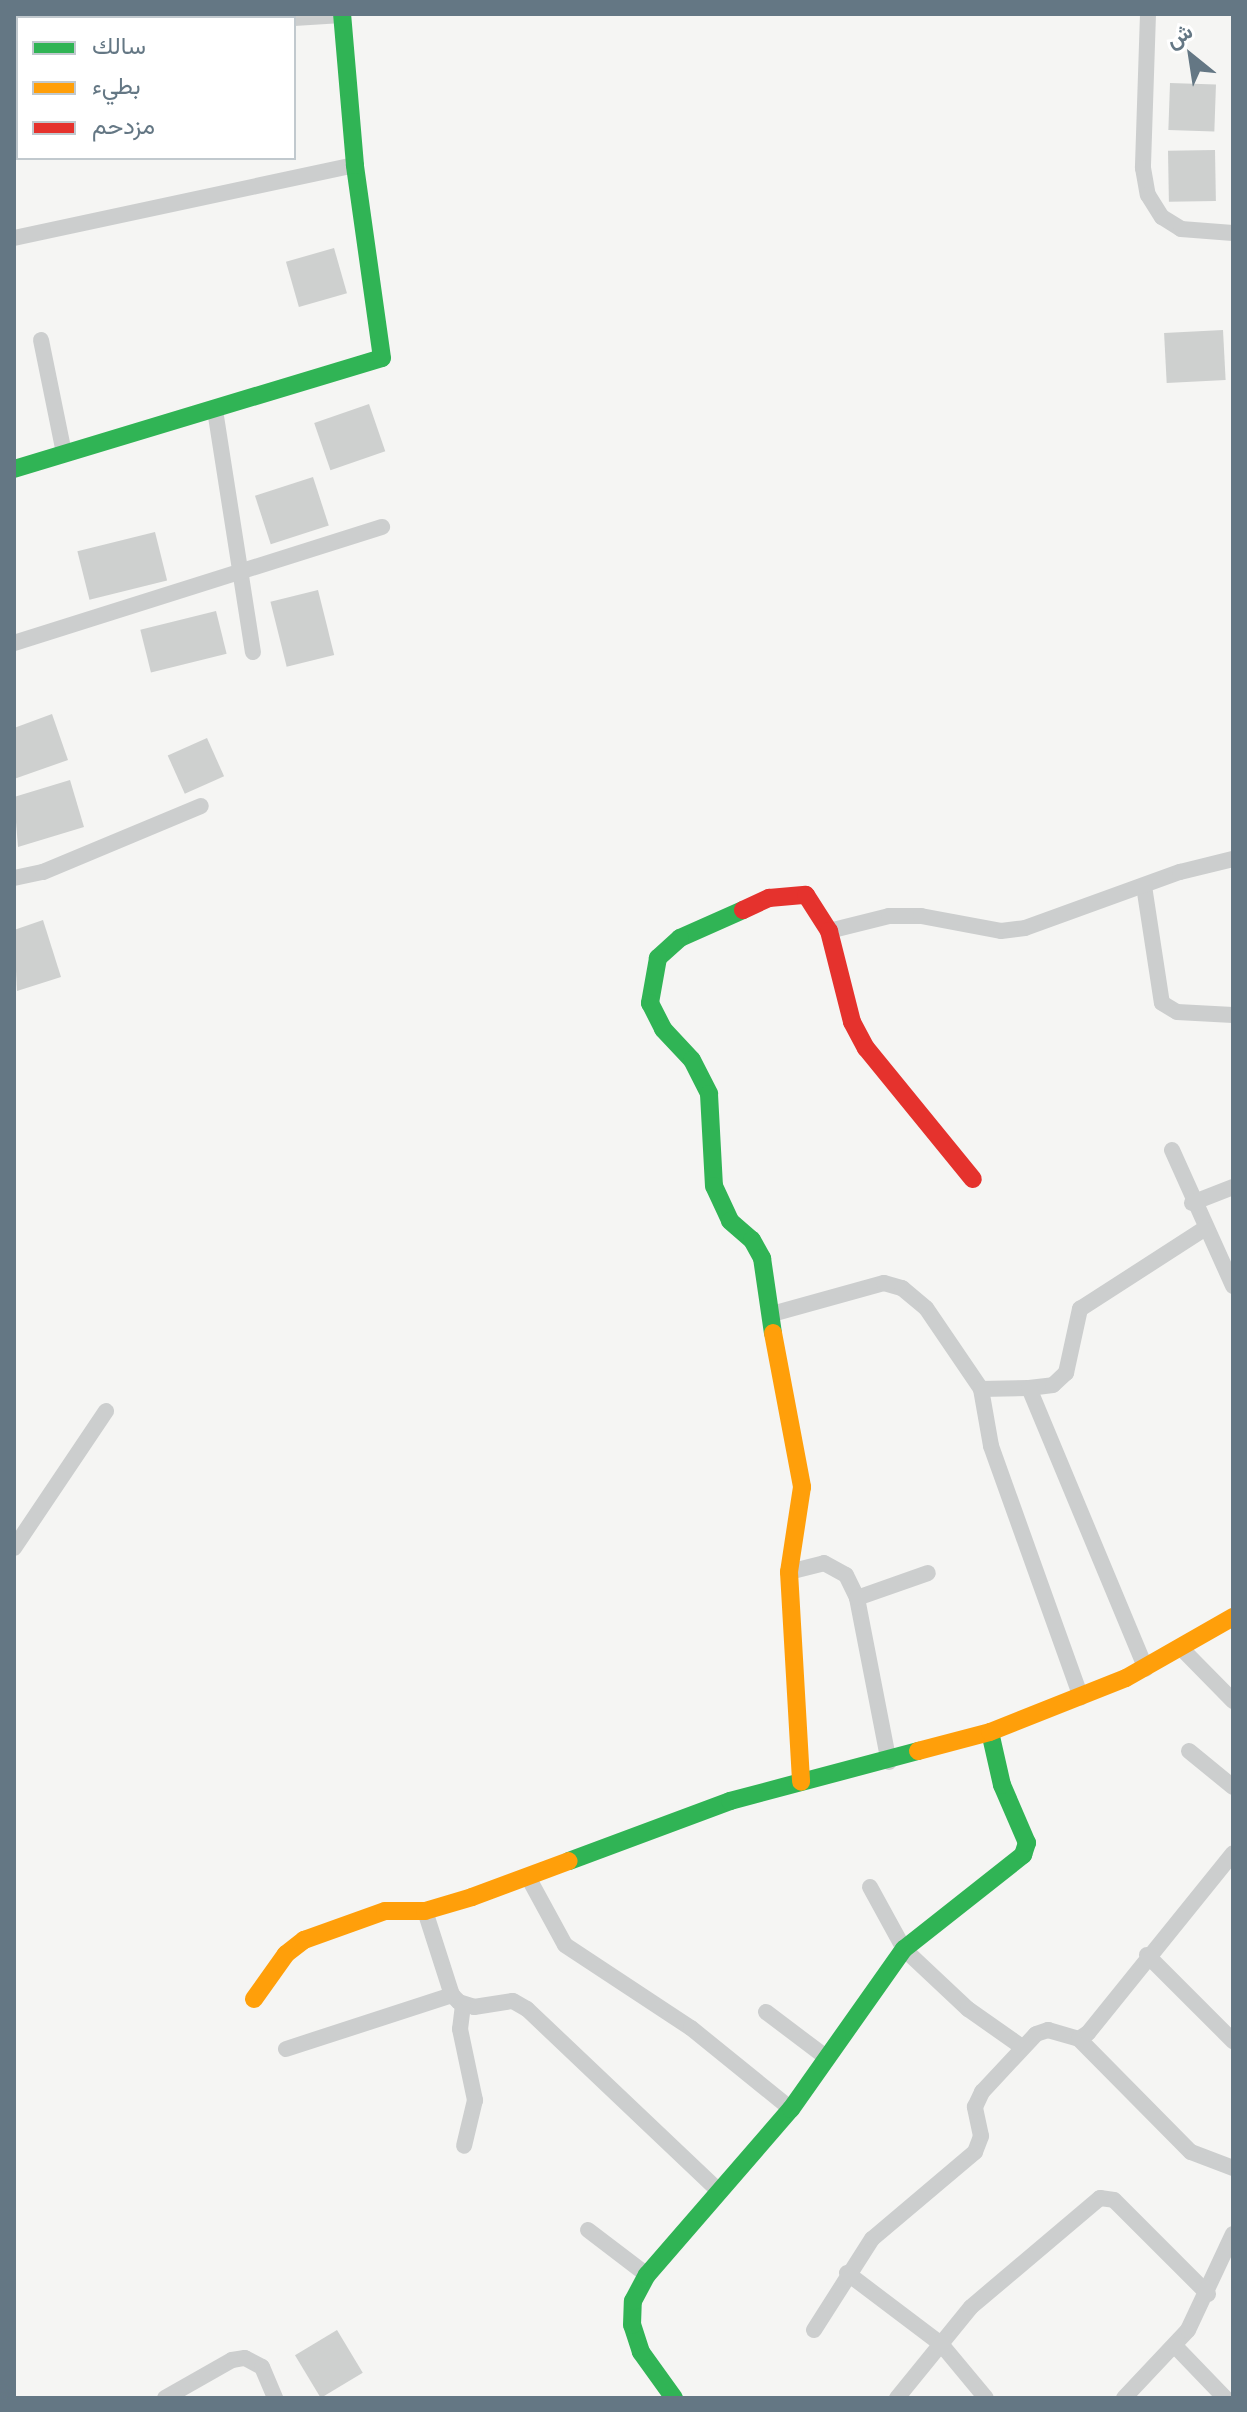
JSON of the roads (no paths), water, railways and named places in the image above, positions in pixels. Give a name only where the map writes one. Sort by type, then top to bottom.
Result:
[{"type":"street","points":[[14,469],[382,358],[355,165],[342,14],[296,18]]},
{"type":"street","points":[[1148,14],[1143,168],[1148,195],[1162,217],[1181,229],[1233,233]]},
{"type":"street","points":[[14,238],[355,165]]},
{"type":"street","points":[[41,340],[64,453]]},
{"type":"street","points":[[215,410],[253,652]]},
{"type":"street","points":[[14,643],[242,575],[382,527]]},
{"type":"street","points":[[14,878],[43,872],[201,806]]},
{"type":"street","points":[[829,931],[889,916],[921,916],[1001,931],[1025,928],[1233,859]]},
{"type":"street","points":[[1144,886],[1162,1003],[1177,1012],[1233,1015]]},
{"type":"street","points":[[801,1782],[789,1572],[802,1487],[772,1314],[762,1258],[730,1221],[714,1186],[709,1094],[692,1060],[656,1017],[650,1003],[651,977],[658,958],[680,938],[769,898],[806,895],[829,931],[852,1022],[866,1048],[973,1179]]},
{"type":"street","points":[[1172,1150],[1192,1203],[1233,1286]]},
{"type":"street","points":[[1192,1203],[1233,1187]]},
{"type":"street","points":[[981,1389],[1053,1385],[1066,1373],[1080,1309],[1204,1229]]},
{"type":"street","points":[[772,1314],[864,1285],[902,1288],[926,1308],[981,1389],[991,1446],[1081,1697]]},
{"type":"street","points":[[1029,1388],[1146,1669]]},
{"type":"street","points":[[14,1548],[106,1411]]},
{"type":"street","points":[[789,1572],[824,1563],[846,1575],[857,1598],[889,1762]]},
{"type":"street","points":[[857,1598],[928,1573]]},
{"type":"street","points":[[254,1999],[286,1954],[304,1940],[385,1911],[425,1911],[528,1877],[730,1801],[889,1762],[990,1732],[1146,1669],[1233,1617]]},
{"type":"street","points":[[1180,1647],[1233,1701]]},
{"type":"street","points":[[674,2398],[641,2352],[632,2325],[633,2301],[647,2275],[717,2189],[791,2109],[904,1949],[928,1925],[1023,1855],[1027,1843],[1002,1785],[990,1732]]},
{"type":"street","points":[[1189,1751],[1233,1787]]},
{"type":"street","points":[[1079,2039],[1233,1853]]},
{"type":"street","points":[[528,1877],[565,1945],[691,2028],[791,2109]]},
{"type":"street","points":[[870,1887],[904,1949],[968,2009],[1022,2047]]},
{"type":"street","points":[[425,1911],[457,2000],[460,2029],[475,2094],[464,2146]]},
{"type":"street","points":[[1147,1955],[1233,2041]]},
{"type":"street","points":[[286,2049],[457,2000],[513,2001],[527,2009],[717,2189]]},
{"type":"street","points":[[766,2012],[827,2058]]},
{"type":"street","points":[[814,2330],[847,2273],[872,2239],[975,2152],[981,2136],[977,2100],[1022,2047],[1048,2030],[1079,2039],[1191,2152],[1233,2168]]},
{"type":"street","points":[[897,2398],[978,2300],[1100,2198],[1114,2200],[1208,2294]]},
{"type":"street","points":[[588,2230],[647,2275]]},
{"type":"street","points":[[1124,2398],[1176,2347],[1208,2294],[1233,2234]]},
{"type":"street","points":[[847,2273],[941,2344],[986,2398]]},
{"type":"street","points":[[1176,2347],[1225,2398]]},
{"type":"street","points":[[165,2398],[232,2360],[245,2358],[262,2367],[275,2398]]}]
